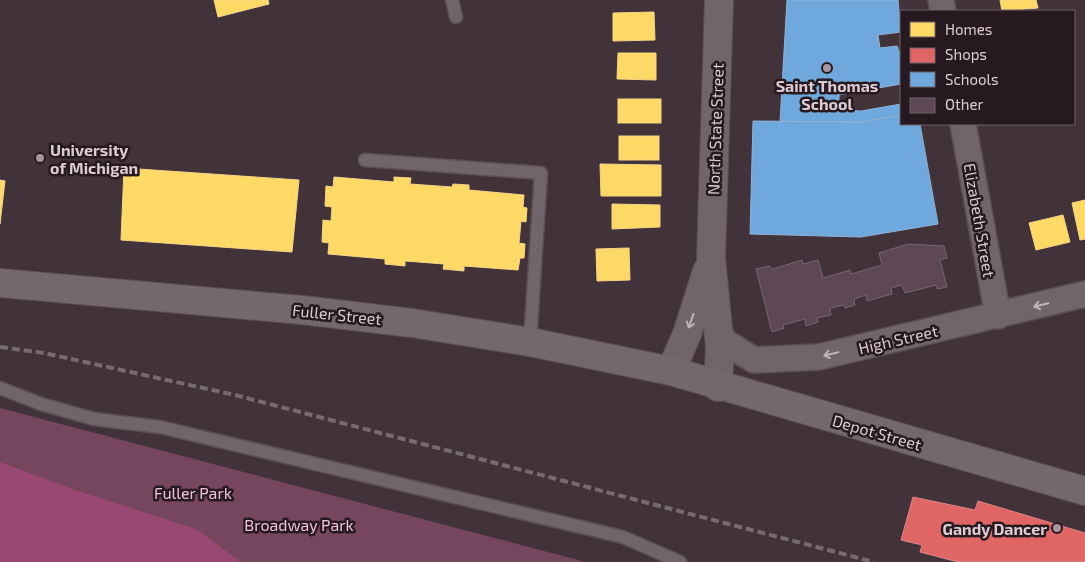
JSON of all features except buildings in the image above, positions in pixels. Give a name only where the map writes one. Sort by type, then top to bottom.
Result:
[{"type":"main road","name":"Fuller Street","points":[[0,283],[302,310],[412,323],[530,342],[671,371]]},
{"type":"main road","name":"Depot Street","points":[[671,371],[718,387],[1085,491]]},
{"type":"street","name":"North State Street","points":[[711,258],[719,0]]},
{"type":"street","name":"Elizabeth Street","points":[[963,125],[998,316]]},
{"type":"street","points":[[711,258],[720,361],[718,387]]},
{"type":"street","points":[[671,371],[687,334],[711,258]]},
{"type":"street","name":"High Street","points":[[718,331],[726,342],[754,360],[819,357],[1085,294]]},
{"type":"lane","points":[[452,0],[456,17]]},
{"type":"lane","points":[[365,160],[541,173],[530,342]]},
{"type":"lane","points":[[0,388],[41,404],[94,418],[160,427],[624,537],[680,562]]},
{"type":"green space","points":[[0,408],[586,562],[241,562],[229,555],[0,462]]},
{"type":"shaded area","points":[[0,462],[75,490],[196,529],[241,562],[0,562]]},
{"type":"railway","points":[[0,347],[44,353],[235,395],[874,562]]},
{"type":"place","name":"Saint Thomas School","points":[[827,68]]},
{"type":"place","name":"University of Michigan","points":[[40,158]]},
{"type":"place","name":"Gandy Dancer","points":[[1057,528]]},
{"type":"park label","name":"Fuller Park","points":[[193,492]]},
{"type":"park label","name":"Broadway Park","points":[[299,524]]}]
